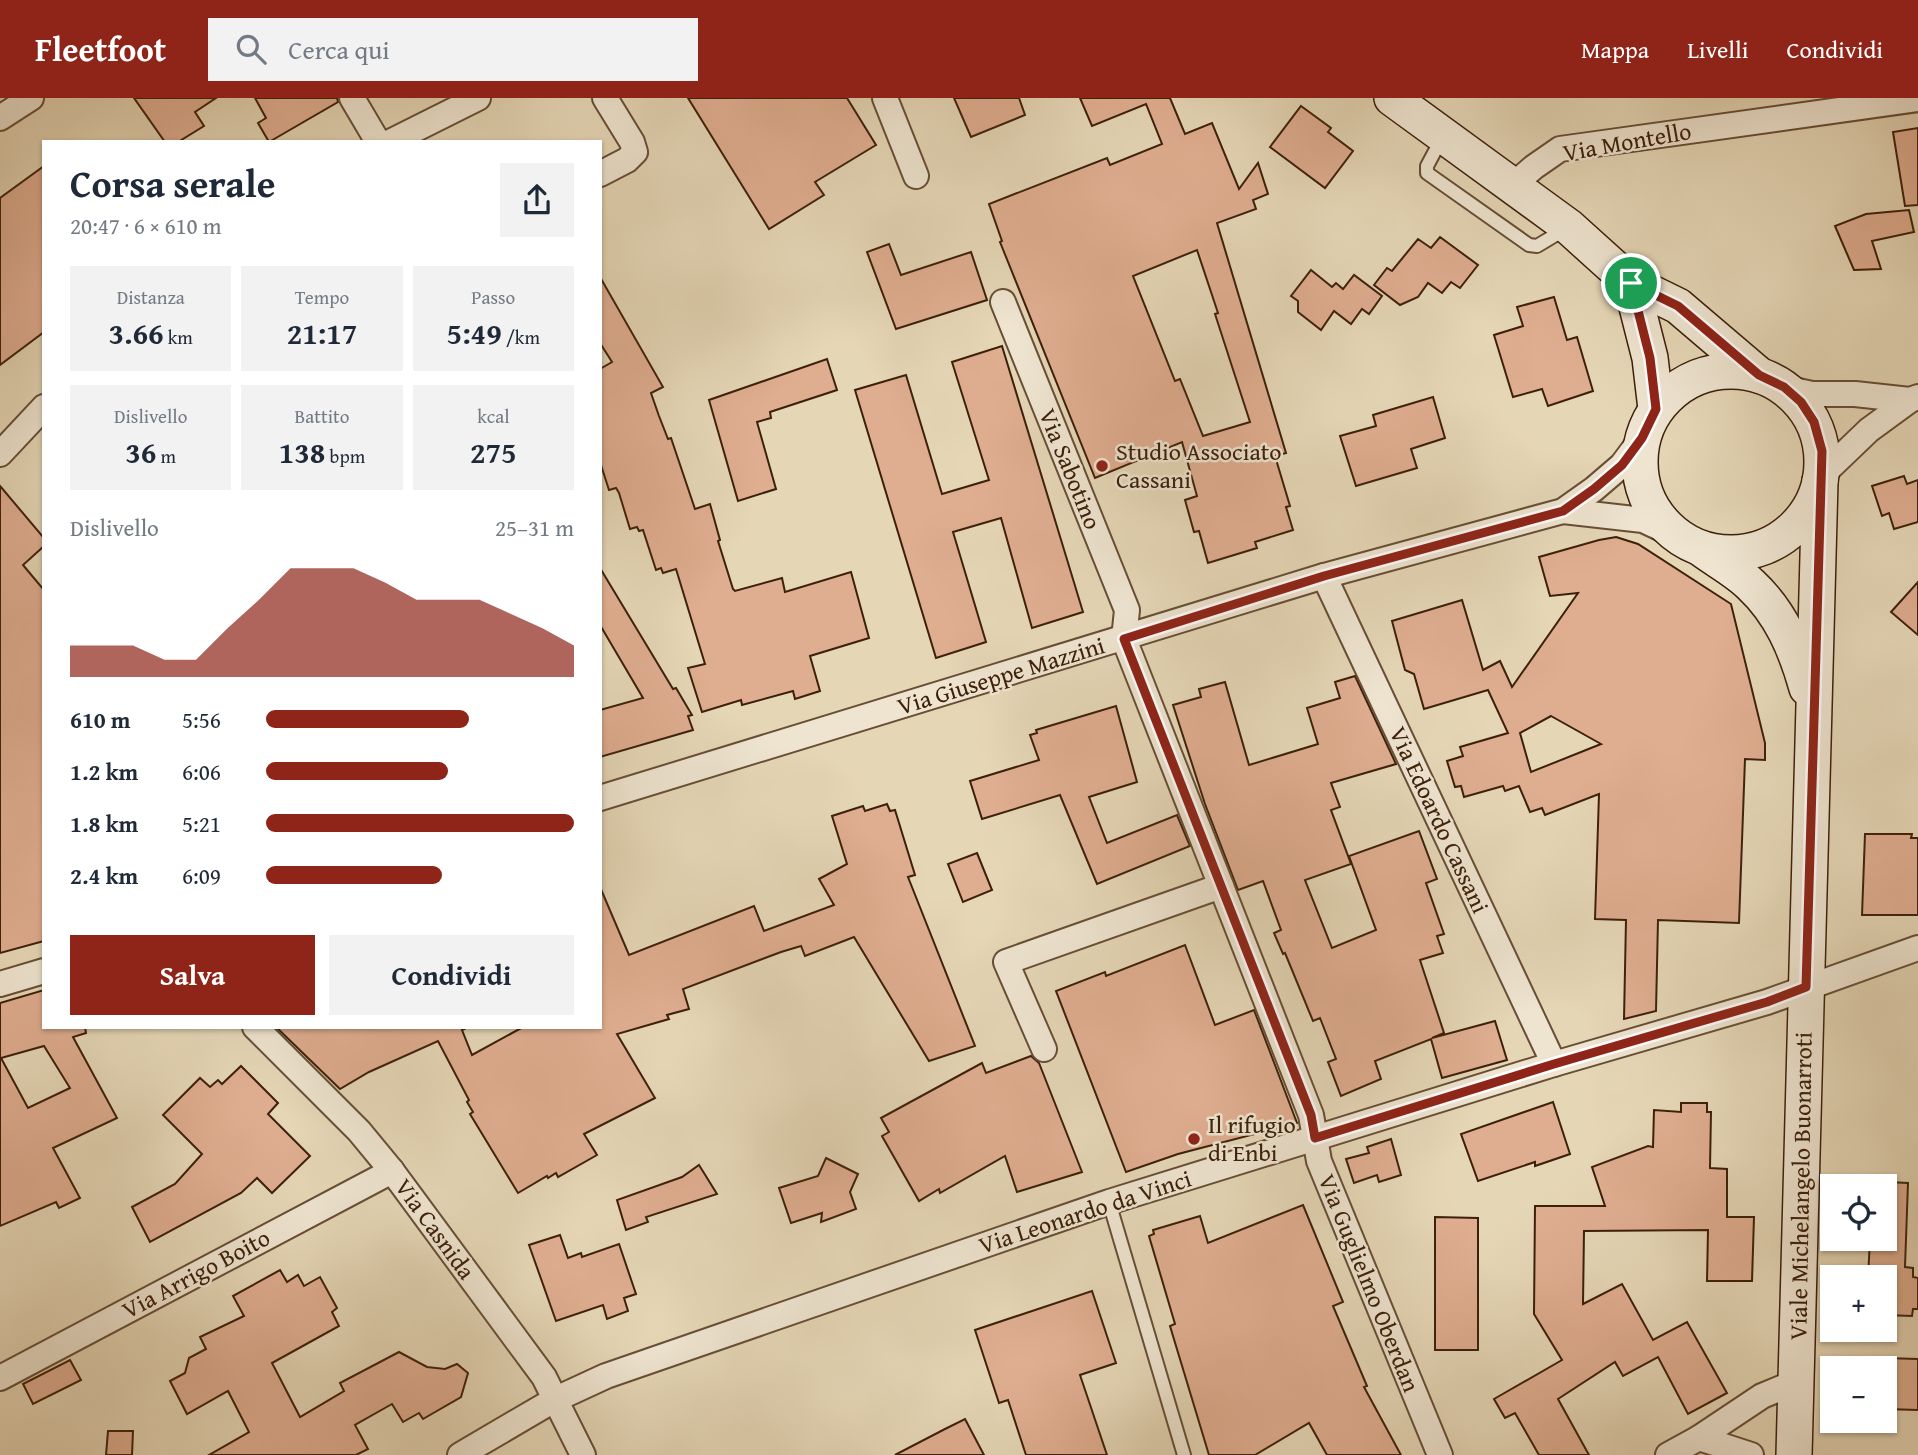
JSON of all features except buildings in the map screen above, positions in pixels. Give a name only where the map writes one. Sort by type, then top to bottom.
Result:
[{"type":"main road","points":[[1392,98],[1569,227],[1631,283],[1678,306],[1801,402],[1814,422],[1822,451],[1820,479],[1814,500],[1801,520],[1779,539],[1752,551],[1724,553],[1688,542],[1657,517],[1643,490],[1639,462],[1649,424],[1650,358],[1631,283]]},
{"type":"main road","points":[[1649,424],[1674,390],[1701,375],[1726,370],[1772,381]]},
{"type":"main road","name":"Viale Michelangelo Buonarroti","points":[[1794,1455],[1820,479]]},
{"type":"main road","name":"Viale Michelangelo Buonarroti","points":[[1688,542],[1751,584],[1779,619],[1797,653],[1813,708]]},
{"type":"street","points":[[0,118],[31,98]]},
{"type":"street","points":[[352,98],[377,140]]},
{"type":"street","points":[[394,140],[478,98]]},
{"type":"street","points":[[602,173],[627,160],[635,152],[632,142],[605,98]]},
{"type":"street","points":[[886,98],[916,176]]},
{"type":"street","name":"Via Montello","points":[[1513,186],[1560,149],[1878,101],[1918,99]]},
{"type":"street","name":"Via Sabotino","points":[[1003,302],[1127,610],[1124,639]]},
{"type":"street","points":[[1772,381],[1812,394],[1855,394],[1914,399]]},
{"type":"street","points":[[1820,479],[1869,430],[1914,399]]},
{"type":"street","points":[[0,454],[42,409]]},
{"type":"street","name":"Via Giuseppe Mazzini","points":[[602,798],[1324,576],[1563,511],[1622,465],[1649,424]]},
{"type":"street","name":"Via Giuseppe Mazzini","points":[[1563,511],[1643,520],[1688,542]]},
{"type":"street","name":"Via Edoardo Cassani","points":[[1324,576],[1554,1064]]},
{"type":"street","name":"Via Guglielmo Oberdan","points":[[1124,639],[1311,1115],[1320,1161],[1440,1455]]},
{"type":"street","points":[[1044,1049],[1006,962],[1221,886]]},
{"type":"street","name":"Via Leonardo da Vinci","points":[[460,1455],[554,1400],[606,1376],[1108,1202],[1554,1064],[1767,1002],[1918,948]]},
{"type":"street","points":[[0,984],[42,972]]},
{"type":"street","name":"Via Casnida","points":[[257,1029],[359,1131],[392,1171],[544,1377],[583,1455]]},
{"type":"street","name":"Via Arrigo Boito","points":[[0,1378],[392,1171]]},
{"type":"street","points":[[1668,1455],[1762,1396],[1796,1382]]},
{"type":"street","points":[[1699,1438],[1751,1455]]},
{"type":"lane","points":[[1443,135],[1427,166],[1427,173],[1529,245],[1537,246],[1569,227]]},
{"type":"lane","points":[[1108,1202],[1184,1455]]},
{"type":"place","name":"Studio Associato Cassani","points":[[1102,466]]},
{"type":"place","name":"Il rifugio di Enbi","points":[[1194,1139]]},
{"type":"route","points":[[1631,283],[1678,306],[1759,375],[1784,387],[1801,402],[1814,422],[1822,451],[1806,987],[1767,1002],[1315,1138],[1311,1115],[1124,639],[1324,576],[1563,511],[1622,465],[1642,438],[1656,409],[1654,377],[1631,283]]}]
